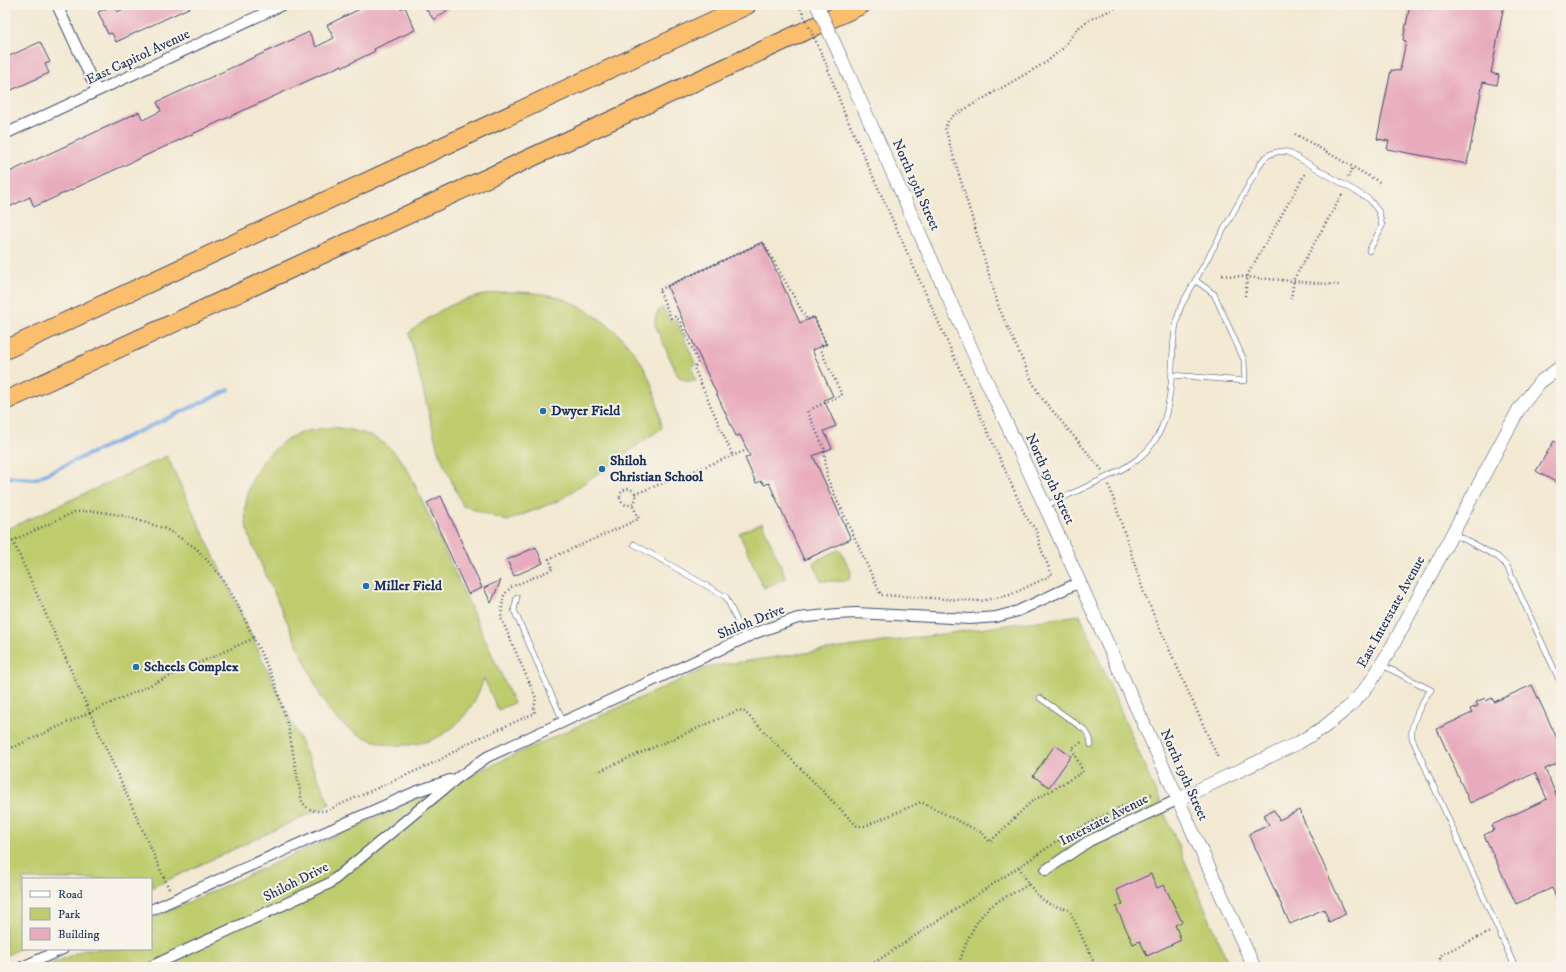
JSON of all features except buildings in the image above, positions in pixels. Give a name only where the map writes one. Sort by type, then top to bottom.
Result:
[{"type":"highway","points":[[5,350],[747,5]]},
{"type":"highway","points":[[5,401],[861,5]]},
{"type":"street","points":[[57,5],[97,91]]},
{"type":"street","name":"East Capitol Avenue","points":[[5,134],[282,5]]},
{"type":"street","name":"North 19th Street","points":[[817,5],[972,350],[1080,582],[1177,800],[1254,967]]},
{"type":"street","name":"East Interstate Avenue","points":[[1177,800],[1298,744],[1323,728],[1350,706],[1372,680],[1382,665],[1526,399],[1540,382],[1561,367]]},
{"type":"street","name":"Shiloh Drive","points":[[150,967],[330,883],[456,779],[487,757],[745,638],[778,625],[818,615],[856,613],[970,619],[996,617],[1018,611],[1080,582]]},
{"type":"street","name":"Shiloh Drive","points":[[152,910],[415,792],[456,779]]},
{"type":"street","name":"Interstate Avenue","points":[[1046,870],[1089,840],[1177,800]]},
{"type":"street","points":[[22,967],[61,950]]},
{"type":"lane","points":[[1045,506],[1106,478],[1137,461],[1151,447],[1165,420],[1172,375],[1178,316],[1194,280],[1262,161],[1267,155],[1282,151],[1288,152],[1369,199],[1374,205],[1381,219],[1380,232],[1369,251]]},
{"type":"lane","points":[[1172,375],[1244,381],[1244,360],[1214,294],[1194,280]]},
{"type":"lane","points":[[1453,533],[1498,557],[1507,566],[1561,684]]},
{"type":"lane","points":[[634,544],[726,597],[745,638]]},
{"type":"lane","points":[[517,597],[514,610],[563,722]]},
{"type":"lane","points":[[1382,665],[1431,690],[1412,726],[1412,738],[1515,967]]},
{"type":"lane","points":[[1040,698],[1085,730],[1090,738],[1091,745]]},
{"type":"path","points":[[732,454],[694,368],[698,362],[679,320],[675,317],[671,318],[659,290],[763,242],[807,320],[814,317],[826,344],[819,347],[842,395],[807,411],[824,448],[827,478],[881,595],[980,601],[1010,595],[1052,575],[1041,550],[1036,530],[1026,517],[952,354],[844,112],[827,66],[799,5]]},
{"type":"path","points":[[1122,5],[1089,20],[1077,29],[1062,49],[1050,59],[953,116],[948,121],[945,128],[999,308],[1033,383],[1041,397],[1101,469],[1106,478],[1144,593],[1218,758]]},
{"type":"path","points":[[1295,134],[1381,183]]},
{"type":"path","points":[[1245,296],[1248,274],[1310,165]]},
{"type":"path","points":[[1291,299],[1294,282],[1344,192],[1347,178],[1353,168]]},
{"type":"path","points":[[1222,275],[1339,285]]},
{"type":"path","points":[[635,494],[732,454],[747,450]]},
{"type":"path","points":[[627,489],[632,490],[635,494],[636,499],[632,504],[625,504],[621,500],[620,495],[627,489]]},
{"type":"path","points":[[5,544],[75,512],[95,511],[125,516],[166,529],[196,548],[220,575],[254,638],[275,683],[288,726],[302,802],[307,809],[316,812],[328,810],[438,761],[468,743],[535,713],[534,709],[536,698],[501,618],[504,595],[511,587],[553,569],[549,559],[639,518],[632,504]]},
{"type":"path","points":[[13,541],[169,889]]},
{"type":"path","points":[[5,751],[254,638]]},
{"type":"path","points":[[597,772],[739,710],[745,712],[856,826],[865,826],[921,802],[982,833],[990,842],[1038,796],[1084,772],[1072,748],[1090,738]]},
{"type":"path","points":[[868,967],[1080,827],[1124,805],[1152,794]]},
{"type":"path","points":[[1019,868],[1029,884],[1048,903],[1070,911],[1084,937],[1096,967]]},
{"type":"path","points":[[958,967],[968,937],[984,914],[996,903],[1029,884]]},
{"type":"path","points":[[1441,967],[1440,959],[1442,954],[1498,928]]},
{"type":"green space","name":"Dwyer Field","points":[[502,292],[539,293],[560,298],[591,313],[606,323],[631,348],[641,363],[655,395],[662,428],[560,500],[507,521],[463,506],[438,451],[409,333],[432,316],[463,300]]},
{"type":"green space","points":[[663,308],[669,320],[676,320],[695,363],[692,369],[696,381],[686,381],[678,376],[655,325],[656,315]]},
{"type":"green space","points":[[331,427],[357,432],[378,439],[394,453],[410,474],[514,703],[498,710],[484,678],[471,707],[450,730],[434,739],[417,744],[399,745],[381,743],[363,737],[347,727],[328,709],[321,697],[252,544],[246,526],[245,508],[252,480],[259,467],[278,446],[290,438],[307,431]]},
{"type":"green space","name":"Scheels Complex","points":[[167,456],[330,804],[152,888],[152,878],[22,878],[22,948],[5,956],[5,530]]},
{"type":"green space","points":[[762,523],[786,578],[764,588],[739,533]]},
{"type":"green space","points":[[840,549],[851,572],[850,579],[844,581],[821,581],[813,562]]},
{"type":"green space","points":[[1080,615],[1230,967],[45,967],[83,950],[152,950],[152,919],[711,666]]},
{"type":"waterway","points":[[5,477],[35,479],[229,390]]},
{"type":"place","name":"Dwyer Field","points":[[543,411]]},
{"type":"place","name":"Shiloh Christian School","points":[[602,469]]},
{"type":"place","name":"Miller Field","points":[[366,586]]},
{"type":"place","name":"Scheels Complex","points":[[136,667]]}]
